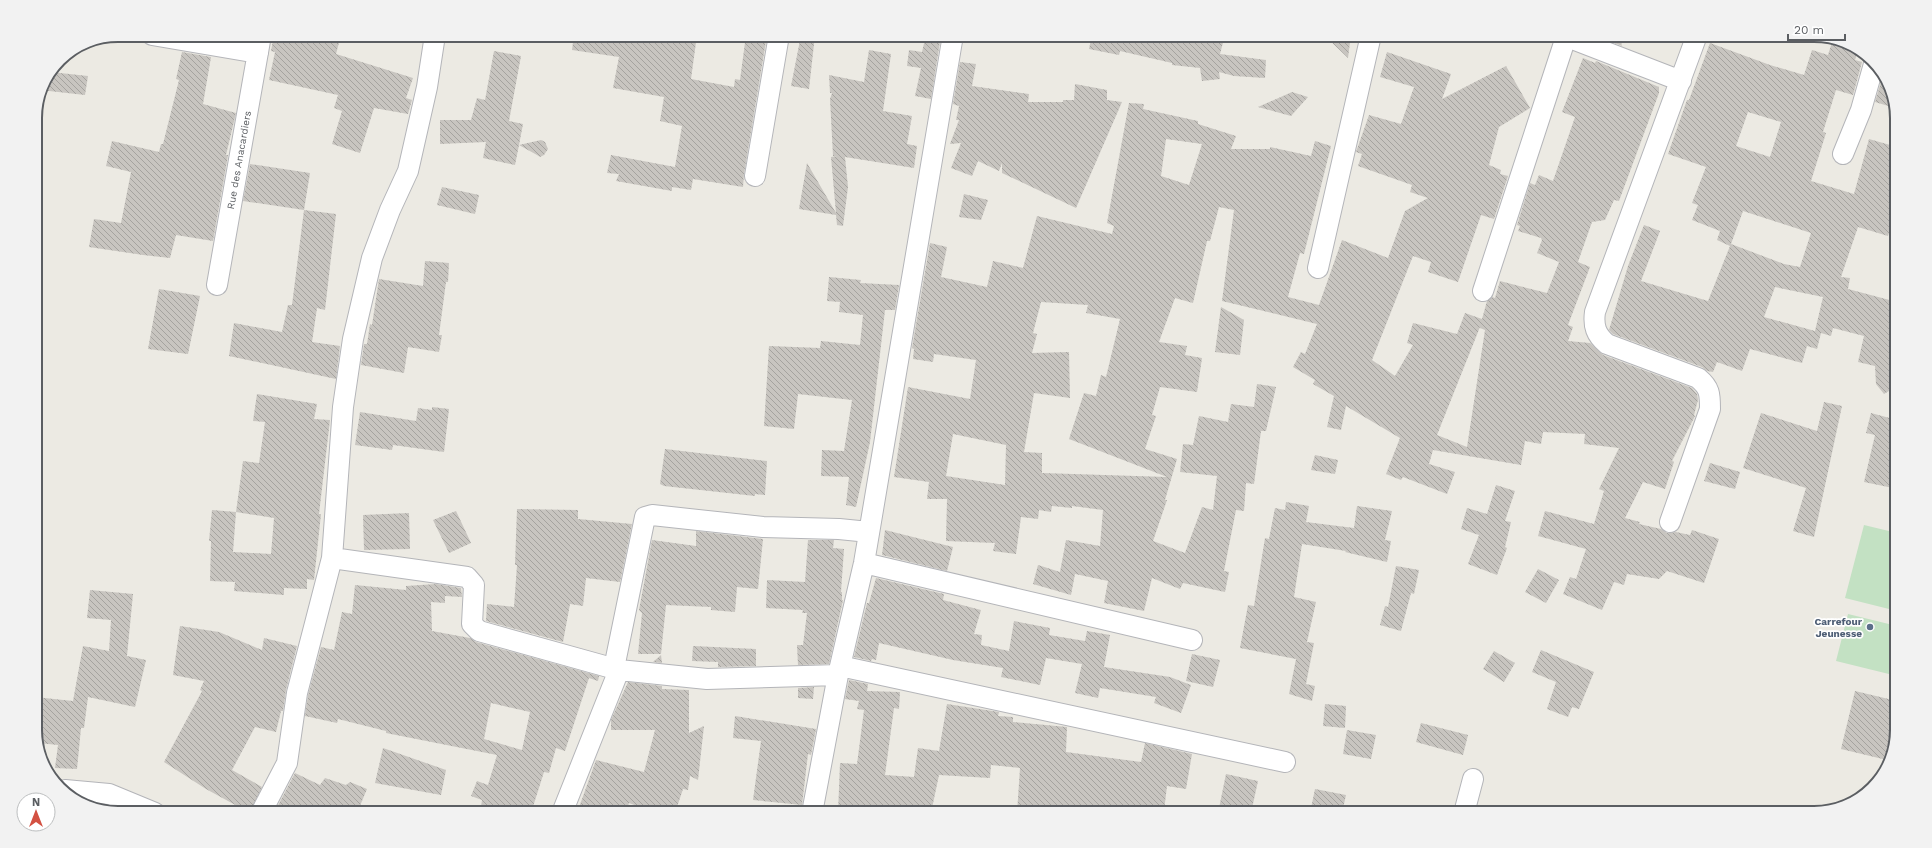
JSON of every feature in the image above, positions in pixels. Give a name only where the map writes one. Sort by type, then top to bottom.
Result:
[{"type":"street","points":[[236,42],[260,44]]},
{"type":"street","points":[[264,806],[287,763],[297,693],[332,558],[343,407],[353,339],[372,258],[390,210],[408,171],[427,87],[434,42]]},
{"type":"street","points":[[755,176],[778,42]]},
{"type":"street","points":[[813,806],[839,670],[864,562],[952,42]]},
{"type":"street","points":[[1318,268],[1369,42]]},
{"type":"street","points":[[1483,291],[1562,42]]},
{"type":"street","points":[[1580,42],[1681,81]]},
{"type":"street","points":[[1670,522],[1710,410],[1710,392],[1705,384],[1698,378],[1607,344],[1599,337],[1594,319],[1595,312],[1695,42]]},
{"type":"street","name":"Rue des Anacardiers","points":[[217,285],[260,44]]},
{"type":"street","points":[[1843,154],[1861,110],[1872,70]]},
{"type":"street","points":[[565,806],[617,669],[645,517],[652,515],[763,527],[839,529],[869,532]]},
{"type":"street","points":[[332,558],[466,577],[474,585],[472,624],[479,631],[617,669],[707,679],[839,670],[1285,762]]},
{"type":"street","points":[[864,562],[1192,640]]},
{"type":"street","points":[[1466,806],[1473,779]]},
{"type":"street","points":[[73,791],[110,794],[138,806]]},
{"type":"green space","points":[[1864,525],[1890,531],[1890,609],[1845,598]]},
{"type":"green space","points":[[1848,614],[1890,624],[1890,674],[1836,661]]},
{"type":"building","points":[[273,42],[339,42],[336,54],[413,78],[406,98],[412,100],[408,114],[374,108],[360,153],[332,144],[342,111],[334,108],[338,95],[269,80],[275,52],[271,51]]},
{"type":"building","points":[[573,42],[696,42],[691,79],[734,87],[735,79],[740,80],[745,42],[766,42],[743,187],[693,179],[691,190],[672,187],[672,191],[616,181],[619,174],[607,173],[611,155],[675,167],[682,126],[660,121],[664,97],[613,88],[619,57],[572,50]]},
{"type":"building","points":[[800,42],[814,42],[809,89],[791,86]]},
{"type":"building","points":[[924,42],[940,42],[931,99],[915,96],[921,68],[907,66],[909,50],[922,52]]},
{"type":"building","points":[[1090,42],[1223,42],[1220,54],[1266,60],[1265,78],[1234,76],[1219,72],[1220,79],[1202,81],[1200,68],[1172,65],[1172,63],[1120,51],[1119,55],[1089,49]]},
{"type":"building","points":[[1331,42],[1350,42],[1348,58]]},
{"type":"building","points":[[1612,42],[1621,42],[1622,46]]},
{"type":"building","points":[[1710,43],[1770,65],[1804,75],[1812,50],[1828,55],[1831,44],[1852,52],[1857,55],[1855,60],[1862,62],[1853,95],[1836,90],[1823,132],[1826,133],[1811,181],[1854,194],[1869,139],[1890,145],[1890,233],[1888,236],[1858,227],[1841,277],[1850,278],[1848,289],[1890,300],[1890,390],[1884,394],[1876,384],[1875,366],[1858,362],[1864,336],[1833,328],[1831,336],[1821,333],[1817,349],[1807,346],[1802,363],[1750,349],[1742,371],[1717,362],[1713,372],[1613,334],[1609,330],[1628,266],[1644,225],[1660,231],[1641,281],[1708,301],[1730,246],[1717,240],[1720,231],[1692,220],[1698,205],[1692,203],[1706,167],[1668,154],[1687,100],[1689,100]],"holes":[[[1748,112],[1781,122],[1770,157],[1736,146]],[[1743,211],[1811,233],[1800,267],[1784,264],[1731,244]],[[1775,287],[1823,297],[1815,331],[1764,317]]]},
{"type":"building","points":[[869,50],[891,54],[883,111],[912,116],[907,144],[917,146],[914,168],[845,157],[848,187],[843,226],[837,225],[836,215],[799,209],[807,163],[836,213],[831,157],[837,156],[833,156],[830,99],[832,93],[830,93],[829,75],[864,82]]},
{"type":"building","points":[[494,51],[521,56],[509,121],[523,124],[515,165],[483,158],[486,142],[440,144],[440,120],[471,120],[477,98],[485,100]]},
{"type":"building","points":[[182,52],[211,57],[203,104],[236,113],[226,155],[228,155],[213,241],[176,235],[170,258],[89,247],[94,219],[121,223],[131,172],[106,166],[112,141],[159,152],[161,144],[163,144],[179,80],[176,79]]},
{"type":"building","points":[[1387,52],[1451,74],[1442,99],[1506,66],[1530,108],[1499,127],[1489,165],[1501,170],[1500,174],[1508,176],[1494,219],[1481,215],[1458,282],[1428,272],[1431,262],[1413,256],[1372,360],[1395,376],[1413,345],[1407,343],[1413,323],[1457,334],[1465,313],[1482,319],[1487,301],[1492,297],[1495,298],[1500,281],[1547,293],[1559,262],[1537,253],[1542,240],[1541,238],[1518,231],[1520,226],[1517,225],[1530,183],[1535,185],[1539,175],[1553,181],[1575,117],[1562,112],[1583,58],[1595,63],[1596,61],[1659,87],[1659,93],[1619,201],[1614,200],[1605,220],[1592,222],[1578,262],[1590,267],[1568,325],[1573,327],[1568,341],[1590,343],[1603,355],[1692,388],[1697,394],[1698,400],[1695,416],[1672,461],[1674,462],[1665,489],[1643,482],[1625,518],[1640,522],[1639,524],[1661,529],[1667,533],[1676,532],[1690,535],[1692,530],[1719,539],[1704,583],[1667,571],[1659,579],[1627,574],[1624,585],[1614,582],[1602,610],[1563,594],[1570,577],[1576,579],[1586,549],[1538,536],[1545,511],[1594,524],[1604,491],[1599,489],[1619,448],[1584,444],[1585,434],[1543,432],[1541,444],[1525,441],[1521,465],[1433,450],[1429,464],[1455,472],[1447,494],[1403,477],[1401,480],[1386,474],[1400,438],[1346,406],[1341,430],[1327,427],[1334,396],[1313,384],[1315,380],[1293,367],[1301,352],[1305,354],[1317,324],[1222,301],[1234,210],[1219,207],[1210,241],[1207,241],[1193,303],[1175,298],[1159,342],[1187,346],[1185,355],[1202,358],[1197,392],[1160,387],[1152,415],[1156,416],[1145,449],[1177,459],[1165,500],[1167,500],[1153,541],[1185,553],[1202,507],[1213,510],[1217,476],[1180,472],[1183,444],[1193,445],[1199,416],[1228,422],[1231,404],[1254,407],[1257,384],[1276,387],[1266,431],[1261,431],[1254,484],[1246,483],[1244,511],[1236,510],[1224,571],[1229,572],[1225,592],[1183,583],[1180,589],[1152,578],[1144,611],[1104,603],[1108,581],[1075,574],[1071,595],[1033,584],[1038,565],[1060,572],[1066,540],[1100,546],[1103,510],[1072,506],[1072,508],[1052,506],[1051,512],[1039,510],[1038,519],[1021,517],[1016,554],[993,551],[995,543],[946,541],[947,499],[927,499],[929,482],[894,477],[908,387],[970,399],[976,360],[934,354],[933,362],[913,359],[914,349],[912,348],[930,243],[947,247],[941,277],[987,287],[993,261],[1023,268],[1037,216],[1112,234],[1114,226],[1107,223],[1129,103],[1144,104],[1143,109],[1198,121],[1198,124],[1236,136],[1231,149],[1270,149],[1270,147],[1311,156],[1315,141],[1331,146],[1304,254],[1300,253],[1288,297],[1319,305],[1342,240],[1388,258],[1405,211],[1428,198],[1410,192],[1412,185],[1358,166],[1362,154],[1356,152],[1369,115],[1401,124],[1414,87],[1380,77]],"holes":[[[1166,139],[1202,144],[1189,185],[1161,176]],[[1041,302],[1088,305],[1086,313],[1120,319],[1106,377],[1101,375],[1096,396],[1084,393],[1069,439],[1167,477],[1042,473],[1042,453],[1024,452],[1034,393],[1070,398],[1069,352],[1032,353],[1037,334],[1033,333]],[[1480,327],[1485,330],[1467,447],[1437,435]],[[953,434],[1006,445],[1005,485],[946,476]]]},
{"type":"building","points":[[960,62],[976,64],[972,86],[1029,94],[1028,102],[1063,102],[1063,100],[1074,100],[1075,84],[1107,90],[1107,100],[1122,102],[1076,208],[1002,173],[1002,163],[999,171],[978,161],[972,176],[951,168],[961,143],[950,144],[959,120],[956,120],[959,106],[953,104]]},
{"type":"building","points":[[57,73],[88,76],[85,95],[47,91],[52,80]]},
{"type":"building","points":[[1881,82],[1889,106],[1875,102]]},
{"type":"building","points":[[1292,92],[1308,97],[1291,116],[1258,107]]},
{"type":"building","points":[[541,140],[545,142],[548,149],[544,155],[540,157],[519,145]]},
{"type":"building","points":[[250,164],[310,173],[304,210],[243,201]]},
{"type":"building","points":[[442,187],[479,195],[475,214],[437,205]]},
{"type":"building","points":[[964,194],[988,200],[981,220],[959,217]]},
{"type":"building","points":[[304,210],[336,214],[325,310],[317,308],[312,342],[340,346],[336,379],[229,356],[234,323],[282,332],[288,305],[292,305]]},
{"type":"building","points":[[425,261],[449,263],[448,282],[446,282],[439,335],[442,335],[439,352],[408,347],[404,373],[361,365],[364,344],[367,344],[370,324],[372,325],[379,279],[423,286]]},
{"type":"building","points":[[829,277],[861,280],[860,283],[899,285],[895,310],[885,310],[870,442],[856,507],[846,505],[849,477],[821,476],[822,450],[844,451],[852,400],[798,394],[794,429],[764,426],[769,346],[820,348],[821,341],[860,345],[863,315],[839,312],[840,302],[827,301]]},
{"type":"building","points":[[159,289],[200,296],[188,354],[148,349]]},
{"type":"building","points":[[1221,307],[1244,320],[1240,355],[1215,352]]},
{"type":"building","points":[[257,394],[317,404],[314,419],[330,420],[319,514],[321,514],[314,580],[307,579],[307,589],[284,588],[284,595],[234,591],[235,582],[210,581],[211,541],[209,541],[212,510],[236,512],[243,461],[259,463],[265,422],[253,421]],"holes":[[[236,512],[274,518],[271,554],[233,552]]]},
{"type":"building","points":[[1824,402],[1842,406],[1814,537],[1793,531],[1806,488],[1743,468],[1761,413],[1817,431]]},
{"type":"building","points":[[432,407],[449,409],[444,452],[393,445],[392,450],[355,445],[360,412],[416,421],[418,408],[432,410]]},
{"type":"building","points":[[1871,413],[1890,418],[1890,487],[1864,482],[1875,435],[1866,433]]},
{"type":"building","points":[[665,449],[767,461],[765,495],[755,494],[755,496],[664,486],[660,484]]},
{"type":"building","points":[[1315,455],[1338,460],[1335,474],[1311,470]]},
{"type":"building","points":[[1710,463],[1740,472],[1735,489],[1704,481]]},
{"type":"building","points":[[1496,485],[1515,491],[1505,521],[1511,522],[1505,547],[1507,548],[1497,575],[1468,564],[1479,535],[1461,529],[1467,508],[1487,514]]},
{"type":"building","points":[[1286,502],[1309,506],[1306,522],[1354,528],[1357,506],[1392,511],[1385,540],[1391,541],[1387,562],[1345,552],[1346,551],[1302,544],[1294,597],[1316,602],[1307,642],[1314,643],[1306,684],[1315,686],[1312,701],[1289,694],[1296,659],[1240,648],[1248,605],[1254,606],[1265,538],[1269,539],[1275,508],[1285,510]]},
{"type":"building","points":[[517,509],[578,510],[578,519],[632,524],[620,582],[586,578],[583,606],[570,604],[563,642],[486,621],[487,604],[514,607],[517,565],[515,565]]},
{"type":"building","points":[[456,511],[471,543],[449,553],[433,520]]},
{"type":"building","points":[[409,513],[410,549],[364,550],[363,515]]},
{"type":"building","points":[[885,530],[953,547],[947,571],[882,555]]},
{"type":"building","points":[[696,531],[763,539],[758,589],[737,587],[735,612],[711,610],[711,607],[666,605],[661,654],[638,654],[642,613],[639,610],[652,540],[696,546]]},
{"type":"building","points":[[808,540],[834,540],[833,548],[844,549],[841,592],[843,600],[829,664],[798,665],[797,645],[803,645],[807,613],[802,613],[803,610],[766,608],[767,580],[805,582]]},
{"type":"building","points":[[1396,566],[1419,570],[1414,594],[1411,593],[1401,631],[1380,625],[1385,606],[1388,607]]},
{"type":"building","points":[[1538,569],[1559,580],[1546,603],[1525,592]]},
{"type":"building","points":[[876,578],[944,594],[943,600],[981,610],[974,634],[982,635],[981,645],[1009,651],[1014,621],[1050,628],[1049,635],[1085,641],[1087,631],[1110,635],[1104,667],[1170,677],[1191,685],[1181,713],[1154,703],[1156,697],[1100,688],[1098,698],[1075,693],[1082,664],[1046,658],[1040,685],[1001,677],[1003,668],[953,660],[879,643],[876,660],[872,659],[871,661],[854,657],[867,603],[869,603]]},
{"type":"building","points":[[436,584],[461,588],[462,597],[445,596],[445,603],[431,602],[432,631],[470,638],[476,642],[599,676],[598,681],[589,678],[565,751],[556,748],[549,773],[544,772],[533,806],[481,806],[482,800],[471,796],[477,781],[488,785],[497,755],[386,733],[386,731],[338,719],[337,723],[305,716],[308,695],[321,647],[334,650],[342,612],[352,614],[355,585],[406,590],[406,586]],"holes":[[[491,703],[530,712],[522,750],[484,739]]]},
{"type":"building","points":[[90,590],[133,594],[127,656],[146,660],[135,707],[88,697],[84,728],[81,728],[77,769],[55,768],[58,745],[44,744],[42,735],[42,698],[73,701],[83,646],[109,651],[111,620],[87,618]]},
{"type":"building","points":[[180,626],[219,632],[262,650],[264,638],[297,646],[286,690],[283,711],[281,711],[276,732],[255,727],[232,770],[262,787],[253,806],[237,806],[206,789],[164,762],[202,691],[200,690],[204,681],[173,675]]},
{"type":"building","points":[[693,646],[756,649],[756,666],[718,667],[718,662],[692,661]]},
{"type":"building","points":[[1541,650],[1594,672],[1579,709],[1572,707],[1568,717],[1547,709],[1556,682],[1532,672]]},
{"type":"building","points":[[1494,651],[1515,663],[1504,682],[1483,669]]},
{"type":"building","points":[[1192,654],[1220,660],[1213,687],[1186,681]]},
{"type":"building","points":[[661,655],[662,663],[653,662]]},
{"type":"building","points":[[849,680],[868,684],[867,691],[900,692],[899,709],[894,708],[885,775],[914,777],[918,748],[939,751],[947,704],[999,712],[998,716],[1013,717],[1013,722],[1067,727],[1066,752],[1141,762],[1145,743],[1192,754],[1186,789],[1167,786],[1165,806],[1017,806],[1020,768],[991,765],[990,778],[939,775],[932,806],[838,806],[840,763],[857,764],[864,710],[857,709],[859,701],[845,699]]},
{"type":"building","points":[[628,682],[662,686],[662,689],[689,690],[689,733],[704,726],[698,780],[690,776],[688,790],[683,789],[677,806],[637,806],[629,803],[628,806],[580,806],[596,760],[644,772],[655,730],[611,730],[611,720]]},
{"type":"building","points":[[814,687],[813,699],[798,698],[798,688]]},
{"type":"building","points":[[1855,691],[1890,699],[1889,745],[1884,759],[1841,749]]},
{"type":"building","points":[[1325,704],[1346,706],[1345,728],[1323,726]]},
{"type":"building","points":[[735,716],[816,729],[811,755],[808,754],[802,805],[753,800],[761,741],[733,738]]},
{"type":"building","points":[[1421,723],[1468,735],[1463,755],[1416,742]]},
{"type":"building","points":[[1347,730],[1376,735],[1371,759],[1343,754]]},
{"type":"building","points":[[383,748],[446,770],[441,795],[375,783]]},
{"type":"building","points":[[295,773],[320,785],[325,778],[346,785],[350,782],[367,789],[360,806],[278,806]]},
{"type":"building","points":[[1226,774],[1258,781],[1253,806],[1219,806]]},
{"type":"building","points":[[1315,789],[1346,795],[1344,806],[1311,806]]},
{"type":"place","name":"Carrefour Jeunesse","points":[[1870,627]]}]
